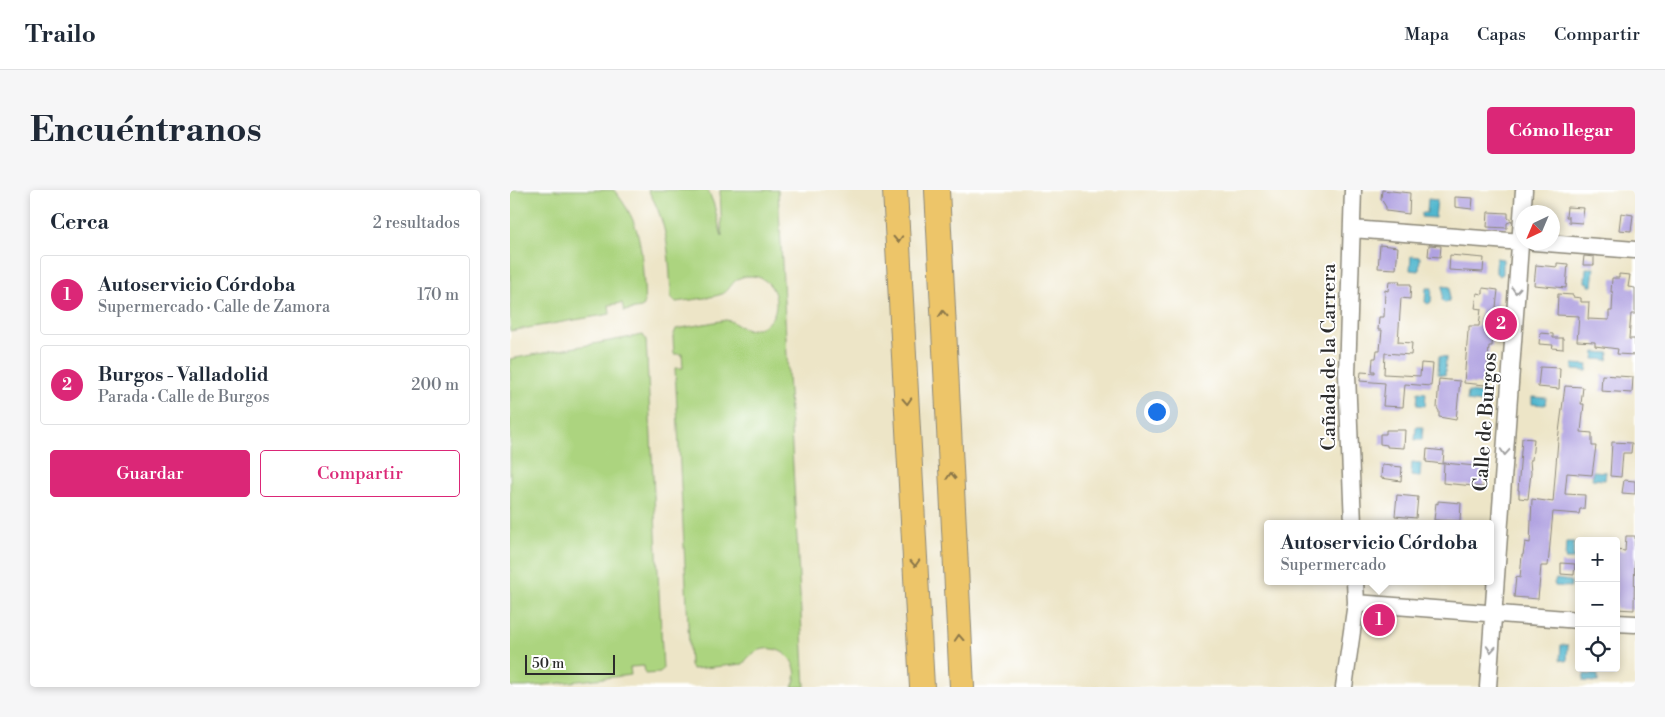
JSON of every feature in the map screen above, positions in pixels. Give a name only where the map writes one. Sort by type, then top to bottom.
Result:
[{"type":"highway","points":[[895,190],[922,687]]},
{"type":"highway","points":[[937,190],[962,687]]},
{"type":"street","name":"Cañada de la Carrera","points":[[1352,520],[1347,375],[1353,190]]},
{"type":"street","name":"Calle de Burgos","points":[[1524,190],[1525,205]]},
{"type":"street","points":[[1352,229],[1515,241]]},
{"type":"street","points":[[1560,244],[1635,250]]},
{"type":"street","name":"Calle de Burgos","points":[[1488,687],[1525,250]]},
{"type":"street","points":[[1344,687],[1356,603],[1355,585]]},
{"type":"street","points":[[1356,603],[1575,620]]},
{"type":"street","points":[[1620,623],[1635,624]]},
{"type":"green space","points":[[510,190],[614,190],[628,210],[639,239],[644,306],[624,311],[622,303],[609,305],[610,314],[510,331]]},
{"type":"green space","points":[[648,190],[708,190],[722,237],[720,190],[778,190],[805,687],[792,687],[795,677],[794,667],[790,658],[782,652],[773,649],[763,649],[752,654],[743,664],[691,668],[675,368],[683,368],[682,354],[674,354],[673,337],[676,329],[726,320],[742,328],[754,329],[764,325],[771,319],[776,301],[774,291],[769,284],[761,278],[750,276],[739,278],[722,294],[676,302],[673,300],[671,297],[667,242],[660,216]]},
{"type":"green space","points":[[643,335],[646,340],[663,669],[660,673],[645,674],[644,666],[630,667],[631,675],[526,687],[510,687],[510,359]]},
{"type":"water","points":[[1428,199],[1437,200],[1435,218],[1421,217],[1422,213],[1427,213]]},
{"type":"water","points":[[1411,256],[1420,257],[1419,271],[1410,270]]},
{"type":"water","points":[[1496,258],[1503,259],[1503,274],[1499,276],[1496,273]]},
{"type":"water","points":[[1586,268],[1594,268],[1592,286],[1585,282]]},
{"type":"water","points":[[1443,286],[1450,287],[1449,301],[1445,303],[1442,300]]},
{"type":"water","points":[[1426,288],[1432,288],[1431,302],[1428,304],[1425,302]]},
{"type":"water","points":[[1595,352],[1609,353],[1608,360],[1594,359]]},
{"type":"water","points":[[1439,356],[1446,357],[1445,375],[1438,374]]},
{"type":"water","points":[[1573,364],[1588,365],[1587,371],[1573,370]]},
{"type":"water","points":[[1418,392],[1426,393],[1425,406],[1417,405]]},
{"type":"water","points":[[1468,392],[1484,394],[1483,403],[1467,401]]},
{"type":"water","points":[[1532,397],[1546,398],[1545,405],[1532,404]]},
{"type":"water","points":[[1416,427],[1423,427],[1422,440],[1415,440]]},
{"type":"water","points":[[1412,462],[1421,463],[1420,477],[1411,476]]},
{"type":"water","points":[[1593,471],[1606,472],[1605,480],[1592,479]]},
{"type":"water","points":[[1566,542],[1574,542],[1573,559],[1565,559]]},
{"type":"water","points":[[1556,579],[1571,581],[1571,587],[1555,586]]},
{"type":"water","points":[[1561,645],[1568,645],[1567,661],[1560,660]]},
{"type":"water","points":[[1584,674],[1598,675],[1598,682],[1583,681]]},
{"type":"building","points":[[1382,190],[1410,193],[1409,214],[1386,211],[1386,207],[1381,199]]},
{"type":"building","points":[[1455,197],[1473,198],[1472,209],[1455,207]]},
{"type":"building","points":[[1567,207],[1584,208],[1582,223],[1569,222],[1569,217],[1566,217]]},
{"type":"building","points":[[1488,212],[1508,213],[1508,218],[1512,221],[1507,223],[1507,228],[1487,227]]},
{"type":"building","points":[[1621,213],[1633,215],[1631,231],[1619,230]]},
{"type":"building","points":[[1380,245],[1398,247],[1396,269],[1378,268]]},
{"type":"building","points":[[1429,245],[1441,246],[1440,257],[1428,256]]},
{"type":"building","points":[[1450,255],[1484,258],[1483,272],[1449,270]]},
{"type":"building","points":[[1584,256],[1594,257],[1594,265],[1583,265]]},
{"type":"building","points":[[1557,263],[1568,264],[1566,288],[1534,285],[1536,265],[1557,267]]},
{"type":"building","points":[[1619,274],[1630,275],[1628,287],[1635,288],[1635,314],[1631,314],[1629,339],[1635,339],[1635,355],[1617,354],[1618,349],[1595,346],[1595,342],[1577,341],[1579,316],[1557,315],[1558,294],[1573,295],[1573,297],[1581,298],[1581,302],[1589,302],[1588,319],[1609,320],[1609,311],[1612,311],[1612,278],[1619,278]]},
{"type":"building","points":[[1389,281],[1400,281],[1399,284],[1411,284],[1410,299],[1401,298],[1398,342],[1412,343],[1411,355],[1385,353],[1384,374],[1420,376],[1421,363],[1433,364],[1431,386],[1405,384],[1403,407],[1383,406],[1385,383],[1360,381],[1361,372],[1375,373],[1375,371],[1372,371],[1373,358],[1376,358],[1377,350],[1380,350],[1382,330],[1378,330],[1379,317],[1384,317],[1385,290],[1388,291]]},
{"type":"building","points":[[1483,288],[1498,290],[1492,346],[1489,346],[1486,385],[1464,383],[1469,326],[1479,326],[1481,309],[1475,308],[1477,293],[1483,294]]},
{"type":"building","points":[[1540,333],[1553,334],[1553,338],[1563,338],[1563,349],[1552,348],[1553,345],[1539,344]]},
{"type":"building","points":[[1540,367],[1560,368],[1559,389],[1538,387]]},
{"type":"building","points":[[1602,375],[1633,377],[1632,393],[1601,391]]},
{"type":"building","points":[[1439,379],[1460,381],[1456,420],[1439,417],[1437,408]]},
{"type":"building","points":[[1565,386],[1583,387],[1581,404],[1584,404],[1581,432],[1592,433],[1592,446],[1596,446],[1592,475],[1567,473],[1565,494],[1585,495],[1584,509],[1580,509],[1579,514],[1553,512],[1548,566],[1541,566],[1538,599],[1514,597],[1516,577],[1520,578],[1525,542],[1530,543],[1532,499],[1553,502]]},
{"type":"building","points":[[1386,430],[1405,430],[1404,448],[1387,447],[1387,445],[1380,444],[1380,434],[1386,434]]},
{"type":"building","points":[[1522,438],[1534,439],[1532,460],[1530,460],[1531,473],[1528,499],[1519,498],[1518,490]]},
{"type":"building","points":[[1612,442],[1632,443],[1631,453],[1623,453],[1621,477],[1610,476]]},
{"type":"building","points":[[1427,449],[1444,451],[1443,464],[1426,462]]},
{"type":"building","points":[[1444,463],[1486,467],[1484,487],[1443,483]]},
{"type":"building","points":[[1382,465],[1402,467],[1401,481],[1381,478]]},
{"type":"building","points":[[1624,480],[1635,481],[1635,494],[1622,493]]},
{"type":"building","points":[[1397,495],[1418,497],[1416,518],[1395,516]]},
{"type":"building","points":[[1438,501],[1461,503],[1460,520],[1434,520],[1436,503],[1438,504]]},
{"type":"building","points":[[1626,536],[1635,536],[1634,610],[1620,609],[1620,550],[1625,551]]},
{"type":"building","points":[[1561,563],[1575,564],[1574,575],[1561,574]]},
{"type":"place","name":"Burgos - Valladolid","points":[[1501,324]]},
{"type":"place","name":"Autoservicio Córdoba","points":[[1379,620]]}]
